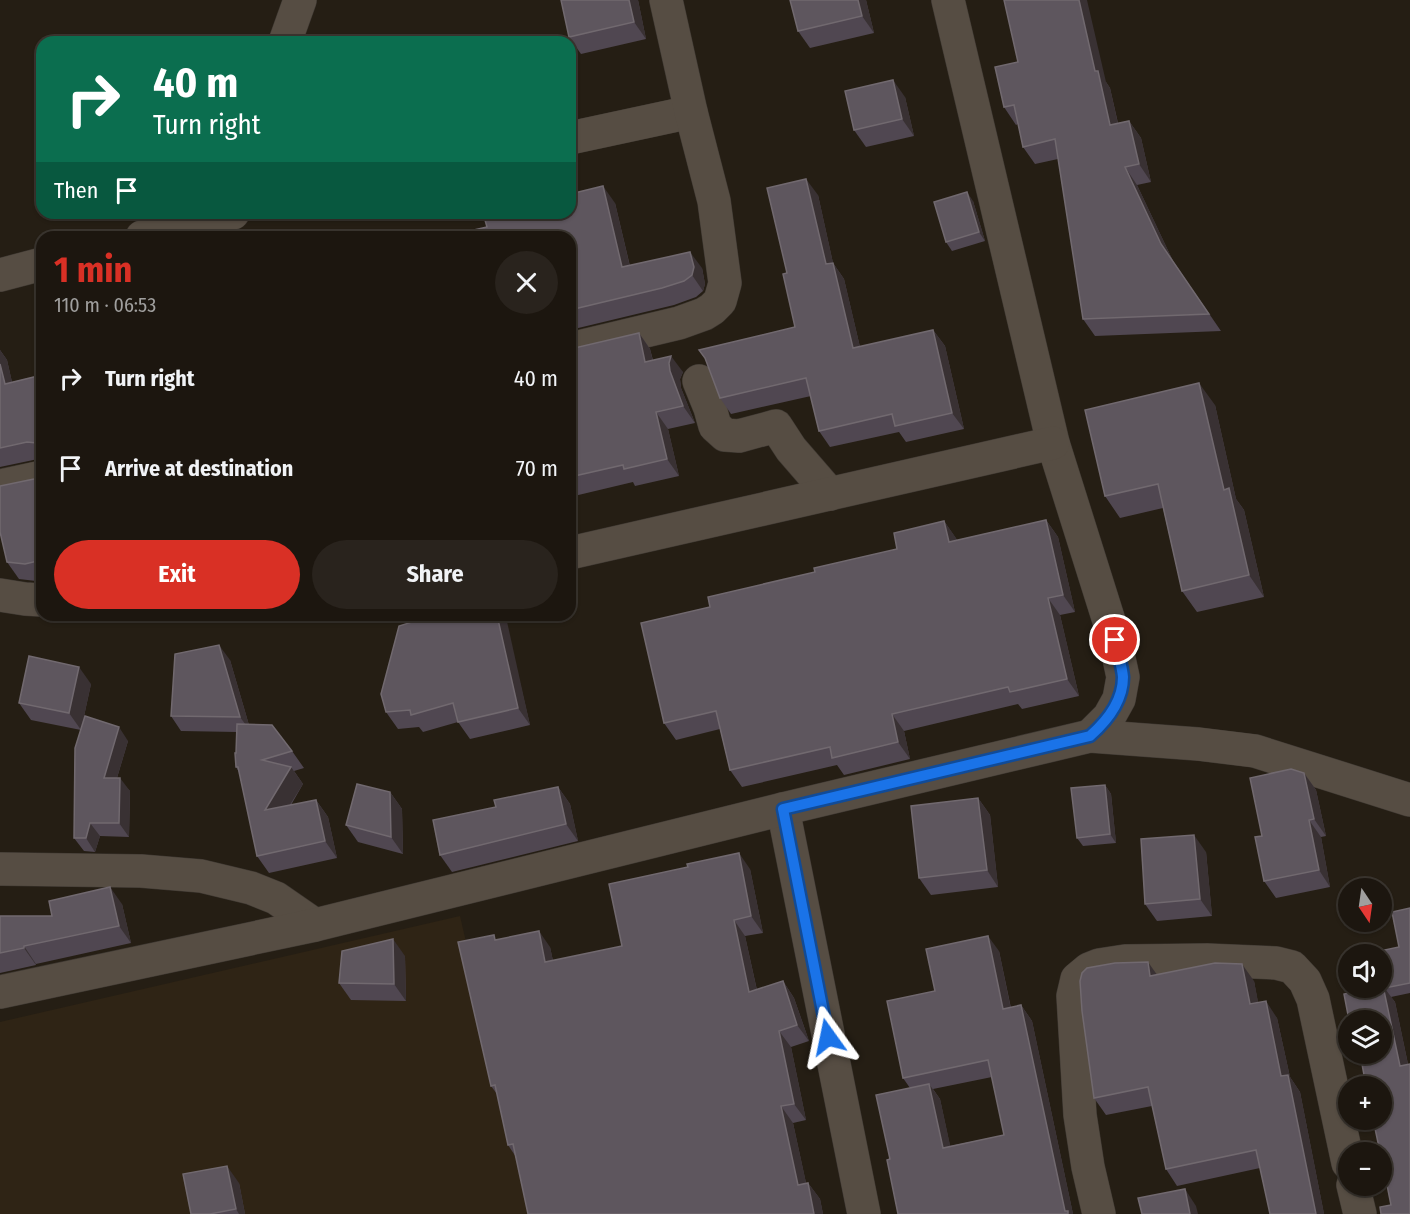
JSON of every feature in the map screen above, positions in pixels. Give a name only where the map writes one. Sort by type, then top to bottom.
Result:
[{"type":"street","points":[[287,36],[300,0]]},
{"type":"street","points":[[576,348],[679,323],[704,314],[720,301],[725,283],[714,201],[666,0]]},
{"type":"street","points":[[948,0],[1053,443],[1115,640],[1123,677],[1119,699],[1109,717],[1090,736]]},
{"type":"street","points":[[576,137],[691,112]]},
{"type":"street","points":[[165,231],[210,219]]},
{"type":"street","points":[[0,275],[36,266]]},
{"type":"street","points":[[699,381],[715,426],[725,435],[739,436],[776,426],[791,449],[830,494]]},
{"type":"street","points":[[576,552],[1053,443]]},
{"type":"street","points":[[0,486],[36,478]]},
{"type":"street","points":[[0,595],[36,600]]},
{"type":"street","points":[[0,992],[315,925],[783,809],[1090,736],[1256,751],[1410,800]]},
{"type":"street","points":[[783,809],[864,1214]]},
{"type":"street","points":[[0,869],[141,871],[201,876],[251,888],[276,898],[315,925]]},
{"type":"street","points":[[1099,1214],[1088,1167],[1080,1114],[1073,996],[1077,980],[1089,969],[1099,965],[1125,961],[1207,960],[1276,963],[1292,967],[1305,981],[1313,999],[1344,1142]]},
{"type":"street","points":[[1355,1196],[1359,1214]]},
{"type":"shaded area","points":[[460,916],[529,1214],[0,1214],[0,1022]]},
{"type":"building","points":[[561,0],[629,0],[634,22],[569,36]]},
{"type":"building","points":[[790,0],[858,0],[862,16],[798,31]]},
{"type":"building","points":[[1004,0],[1079,0],[1110,125],[1129,121],[1139,164],[1125,167],[1161,244],[1209,314],[1083,319],[1055,139],[1023,147],[1014,105],[1004,107],[995,67],[1018,62]]},
{"type":"building","points":[[893,80],[902,119],[854,130],[845,91]]},
{"type":"building","points":[[806,179],[826,264],[833,263],[853,348],[933,330],[952,413],[895,426],[892,414],[819,431],[806,378],[720,398],[705,358],[699,350],[795,327],[783,274],[787,273],[767,188]]},
{"type":"building","points":[[603,186],[622,267],[690,252],[694,267],[692,275],[684,281],[662,288],[576,309],[576,231],[469,231],[487,227],[485,220],[489,219],[576,219],[576,193]]},
{"type":"building","points":[[967,192],[979,232],[946,242],[934,202]]},
{"type":"building","points":[[639,333],[645,362],[671,356],[670,371],[683,406],[656,412],[667,459],[624,469],[623,465],[576,476],[576,348]]},
{"type":"building","points":[[0,364],[5,384],[36,376],[36,443],[27,442],[0,448]]},
{"type":"building","points":[[1199,383],[1224,490],[1229,488],[1249,575],[1182,591],[1158,484],[1105,496],[1085,410]]},
{"type":"building","points":[[36,478],[36,561],[25,564],[7,562],[0,532],[0,486]]},
{"type":"building","points":[[1046,520],[1063,595],[1048,598],[1067,679],[1010,692],[1008,687],[892,714],[898,742],[832,758],[830,747],[730,770],[716,711],[664,723],[641,623],[710,607],[708,597],[815,572],[814,568],[897,549],[894,533],[944,521],[949,542]]},
{"type":"building","points":[[415,621],[498,621],[518,708],[458,722],[453,703],[411,715],[410,710],[386,712],[381,694],[399,626]]},
{"type":"building","points":[[219,645],[240,717],[171,716],[175,654]]},
{"type":"building","points":[[29,656],[79,667],[69,713],[19,703]]},
{"type":"building","points":[[85,716],[119,727],[104,778],[120,778],[119,823],[90,823],[86,838],[74,838],[75,748]]},
{"type":"building","points":[[237,724],[272,725],[292,751],[262,760],[291,767],[265,810],[316,800],[325,841],[257,856],[238,767],[236,767]]},
{"type":"building","points":[[1291,769],[1304,773],[1314,819],[1309,820],[1319,870],[1264,881],[1255,837],[1262,836],[1250,778]]},
{"type":"building","points":[[357,784],[390,792],[391,837],[346,825]]},
{"type":"building","points":[[1105,785],[1110,834],[1077,838],[1071,788]]},
{"type":"building","points":[[558,787],[566,824],[440,855],[433,820],[496,807],[494,800]]},
{"type":"building","points":[[978,798],[987,870],[919,878],[911,806]]},
{"type":"building","points":[[1194,835],[1200,899],[1145,904],[1141,839]]},
{"type":"building","points":[[739,853],[751,916],[734,920],[749,992],[783,981],[797,1025],[779,1031],[794,1104],[781,1106],[798,1185],[808,1183],[814,1214],[528,1214],[513,1144],[508,1145],[495,1085],[491,1086],[458,942],[494,935],[495,940],[539,931],[545,962],[622,946],[609,884]]},
{"type":"building","points":[[110,887],[119,926],[0,953],[0,916],[52,916],[49,901]]},
{"type":"building","points":[[1410,908],[1410,983],[1392,987],[1392,948],[1399,947],[1392,912]]},
{"type":"building","points":[[988,936],[1003,1009],[1021,1005],[1065,1211],[1068,1211],[1068,1214],[898,1214],[887,1160],[890,1159],[876,1095],[929,1084],[943,1148],[1004,1135],[988,1060],[903,1078],[887,1001],[935,991],[926,949]]},
{"type":"building","points":[[393,939],[394,984],[339,983],[342,951]]},
{"type":"building","points":[[1148,962],[1150,976],[1215,963],[1242,964],[1250,1004],[1266,1001],[1281,1076],[1288,1075],[1316,1214],[1270,1214],[1256,1150],[1166,1169],[1148,1087],[1094,1098],[1082,1011],[1080,981],[1082,973],[1087,968],[1115,963]]},
{"type":"building","points":[[1345,998],[1386,998],[1388,1010],[1347,1010]]},
{"type":"building","points":[[1392,1028],[1400,1066],[1410,1064],[1410,1214],[1381,1214],[1380,1207],[1391,1205],[1389,1196],[1392,1196],[1392,1142],[1378,1142],[1375,1130],[1392,1130],[1392,1076],[1364,1076],[1362,1064],[1392,1064]]},
{"type":"building","points":[[227,1166],[236,1209],[210,1214],[191,1214],[183,1174]]},
{"type":"building","points":[[1185,1189],[1190,1214],[1142,1214],[1138,1198]]},
{"type":"route","points":[[828,1037],[783,809],[1090,736],[1109,717],[1119,699],[1123,677],[1115,640]]}]
